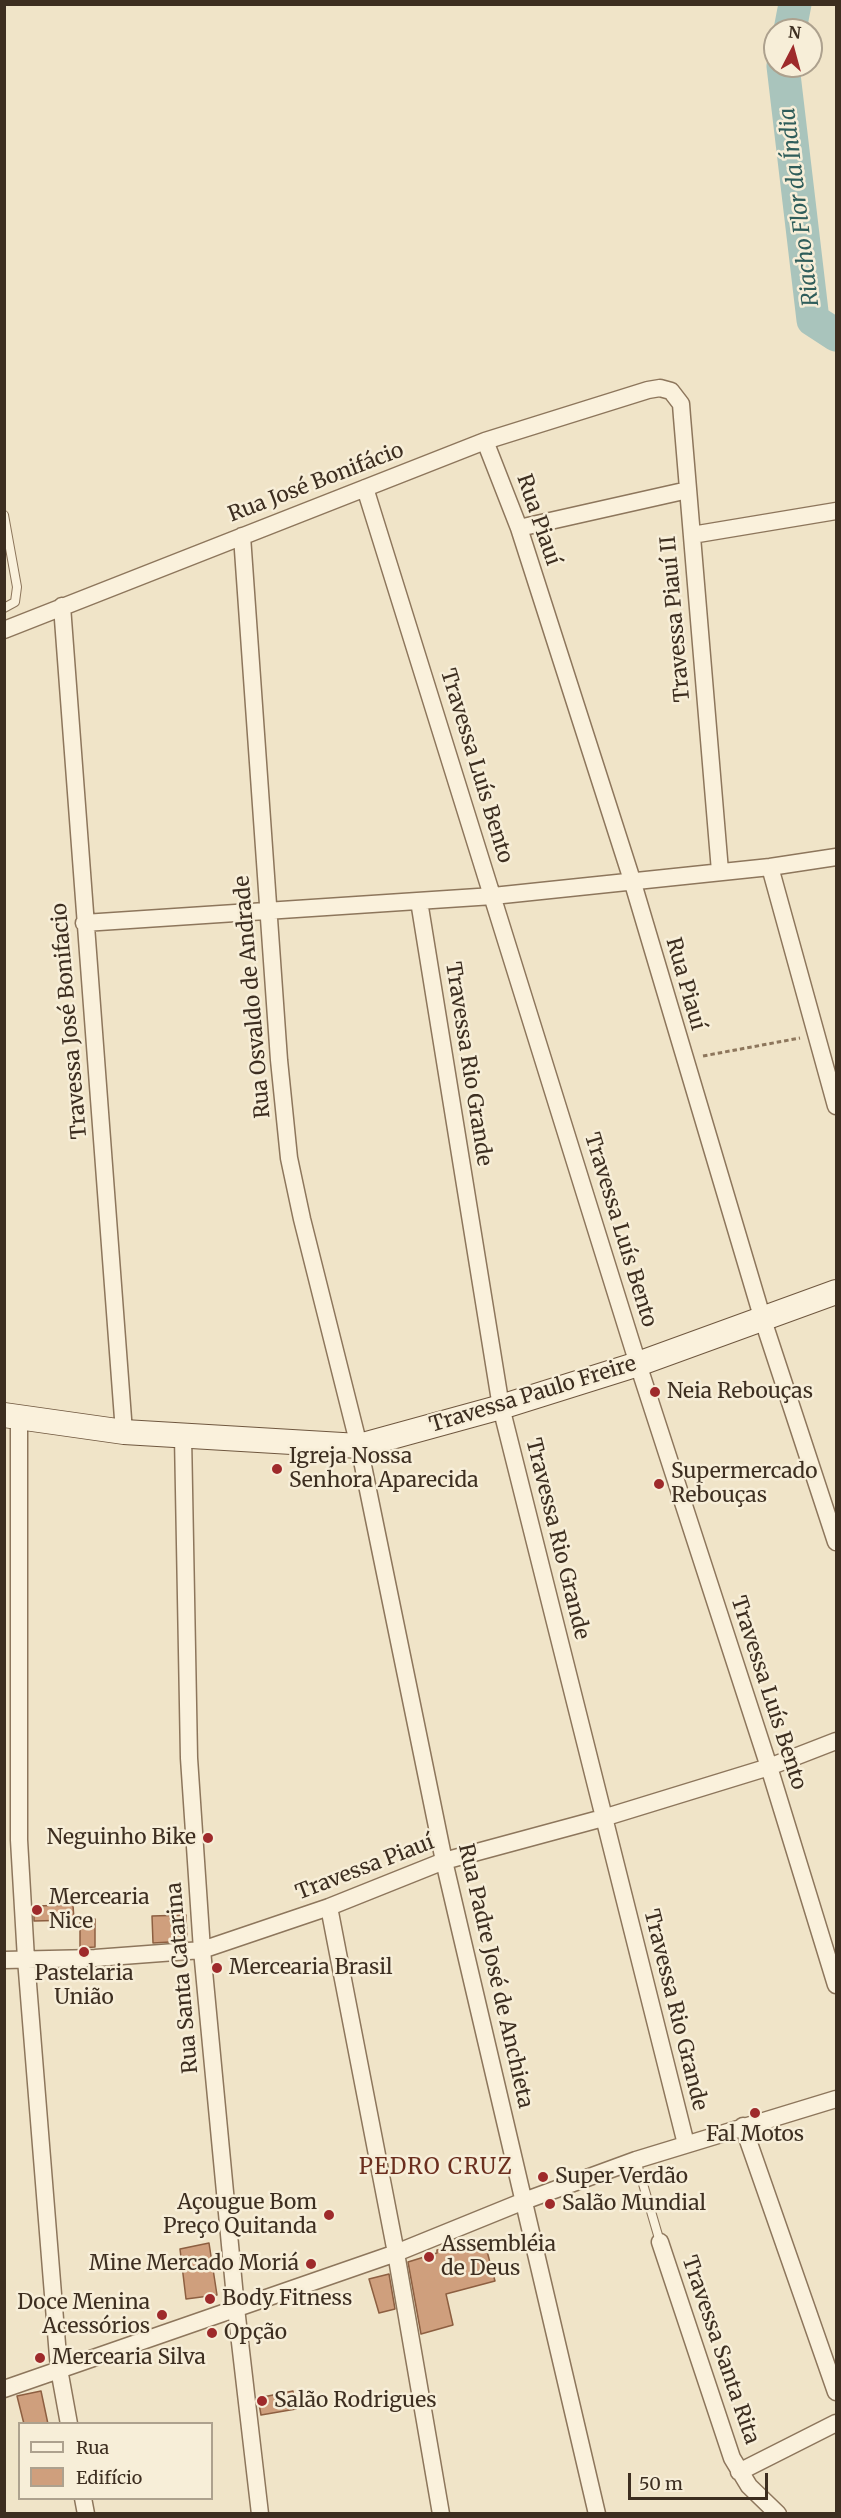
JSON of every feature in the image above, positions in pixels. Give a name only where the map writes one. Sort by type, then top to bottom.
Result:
[{"type":"street","name":"Travessa Piauí II","points":[[648,390],[660,388],[671,391],[681,404],[720,871]]},
{"type":"street","name":"Rua José Bonifácio","points":[[4,630],[485,441],[648,390]]},
{"type":"street","name":"Rua Piauí","points":[[485,441],[519,528],[632,880],[763,1320],[837,1542]]},
{"type":"street","name":"Travessa Luís Bento","points":[[365,488],[638,1364],[837,1985]]},
{"type":"street","points":[[519,528],[688,490]]},
{"type":"street","points":[[692,535],[837,511]]},
{"type":"street","name":"Rua Osvaldo de Andrade","points":[[242,536],[279,1060],[290,1158],[302,1219],[359,1446]]},
{"type":"street","name":"Travessa José Bonifacio","points":[[62,606],[124,1432]]},
{"type":"street","points":[[84,923],[494,896],[837,858]]},
{"type":"street","points":[[770,867],[816,1035],[830,1063],[837,1106]]},
{"type":"street","name":"Travessa Rio Grande","points":[[418,901],[501,1407],[686,2144]]},
{"type":"street","name":"Travessa Paulo Freire","points":[[12,1416],[124,1432],[359,1446],[501,1407],[638,1364],[837,1292]]},
{"type":"street","points":[[12,1416],[19,1840],[26,1959],[59,2368],[69,2422]]},
{"type":"street","name":"Rua Santa Catarina","points":[[183,1436],[189,1758],[202,1950],[236,2308],[260,2514]]},
{"type":"street","name":"Rua Padre José de Anchieta","points":[[359,1446],[444,1861],[597,2514]]},
{"type":"street","name":"Travessa Piauí","points":[[4,1960],[118,1957],[202,1950],[329,1906],[444,1861],[603,1818],[769,1767],[837,1741]]},
{"type":"street","points":[[329,1906],[396,2253],[441,2514]]},
{"type":"street","points":[[4,2389],[59,2368],[396,2253],[524,2201],[636,2160],[837,2099]]},
{"type":"street","points":[[743,2126],[837,2392]]},
{"type":"street","name":"Travessa Santa Rita","points":[[660,2242],[739,2472],[749,2487],[778,2514]]},
{"type":"street","name":"Travessa Santa Rita","points":[[739,2472],[837,2422]]},
{"type":"lane","points":[[4,515],[17,587],[15,602],[4,608]]},
{"type":"lane","points":[[636,2160],[660,2242]]},
{"type":"path","points":[[684,1059],[816,1035]]},
{"type":"building","points":[[73,1905],[74,1920],[34,1921],[34,1906]]},
{"type":"building","points":[[186,1915],[187,1941],[153,1943],[152,1916]]},
{"type":"building","points":[[80,1919],[95,1919],[95,1947],[80,1948]]},
{"type":"building","points":[[484,2240],[495,2281],[446,2294],[453,2325],[421,2334],[408,2262],[437,2253],[437,2250]]},
{"type":"building","points":[[209,2243],[217,2295],[186,2299],[180,2249]]},
{"type":"building","points":[[389,2274],[395,2309],[379,2313],[369,2279]]},
{"type":"building","points":[[41,2391],[48,2422],[24,2422],[17,2396]]},
{"type":"building","points":[[293,2391],[296,2409],[261,2415],[258,2398]]},
{"type":"waterway","name":"Riacho Flor da Índia","points":[[792,18],[795,4]]},
{"type":"waterway","name":"Riacho Flor da Índia","points":[[784,78],[813,320],[836,335]]},
{"type":"place","name":"Neia Rebouças","points":[[655,1392]]},
{"type":"place","name":"Igreja Nossa Senhora Aparecida","points":[[277,1469]]},
{"type":"place","name":"Supermercado Rebouças","points":[[659,1484]]},
{"type":"place","name":"Neguinho Bike","points":[[208,1838]]},
{"type":"place","name":"Mercearia Nice","points":[[37,1910]]},
{"type":"place","name":"Pastelaria União","points":[[84,1952]]},
{"type":"place","name":"Mercearia Brasil","points":[[217,1968]]},
{"type":"place","name":"Fal Motos","points":[[755,2113]]},
{"type":"place","name":"Super Verdão","points":[[543,2177]]},
{"type":"place","name":"Salão Mundial","points":[[550,2204]]},
{"type":"place","name":"Açougue Bom Preço Quitanda","points":[[329,2215]]},
{"type":"place","name":"Assembléia de Deus","points":[[429,2257]]},
{"type":"place","name":"Mine Mercado Moriá","points":[[311,2264]]},
{"type":"place","name":"Body Fitness","points":[[210,2299]]},
{"type":"place","name":"Doce Menina Acessórios","points":[[162,2315]]},
{"type":"place","name":"Opção","points":[[212,2333]]},
{"type":"place","name":"Mercearia Silva","points":[[40,2358]]},
{"type":"place","name":"Salão Rodrigues","points":[[262,2401]]},
{"type":"district","name":"PEDRO CRUZ","points":[[436,2168]]}]
